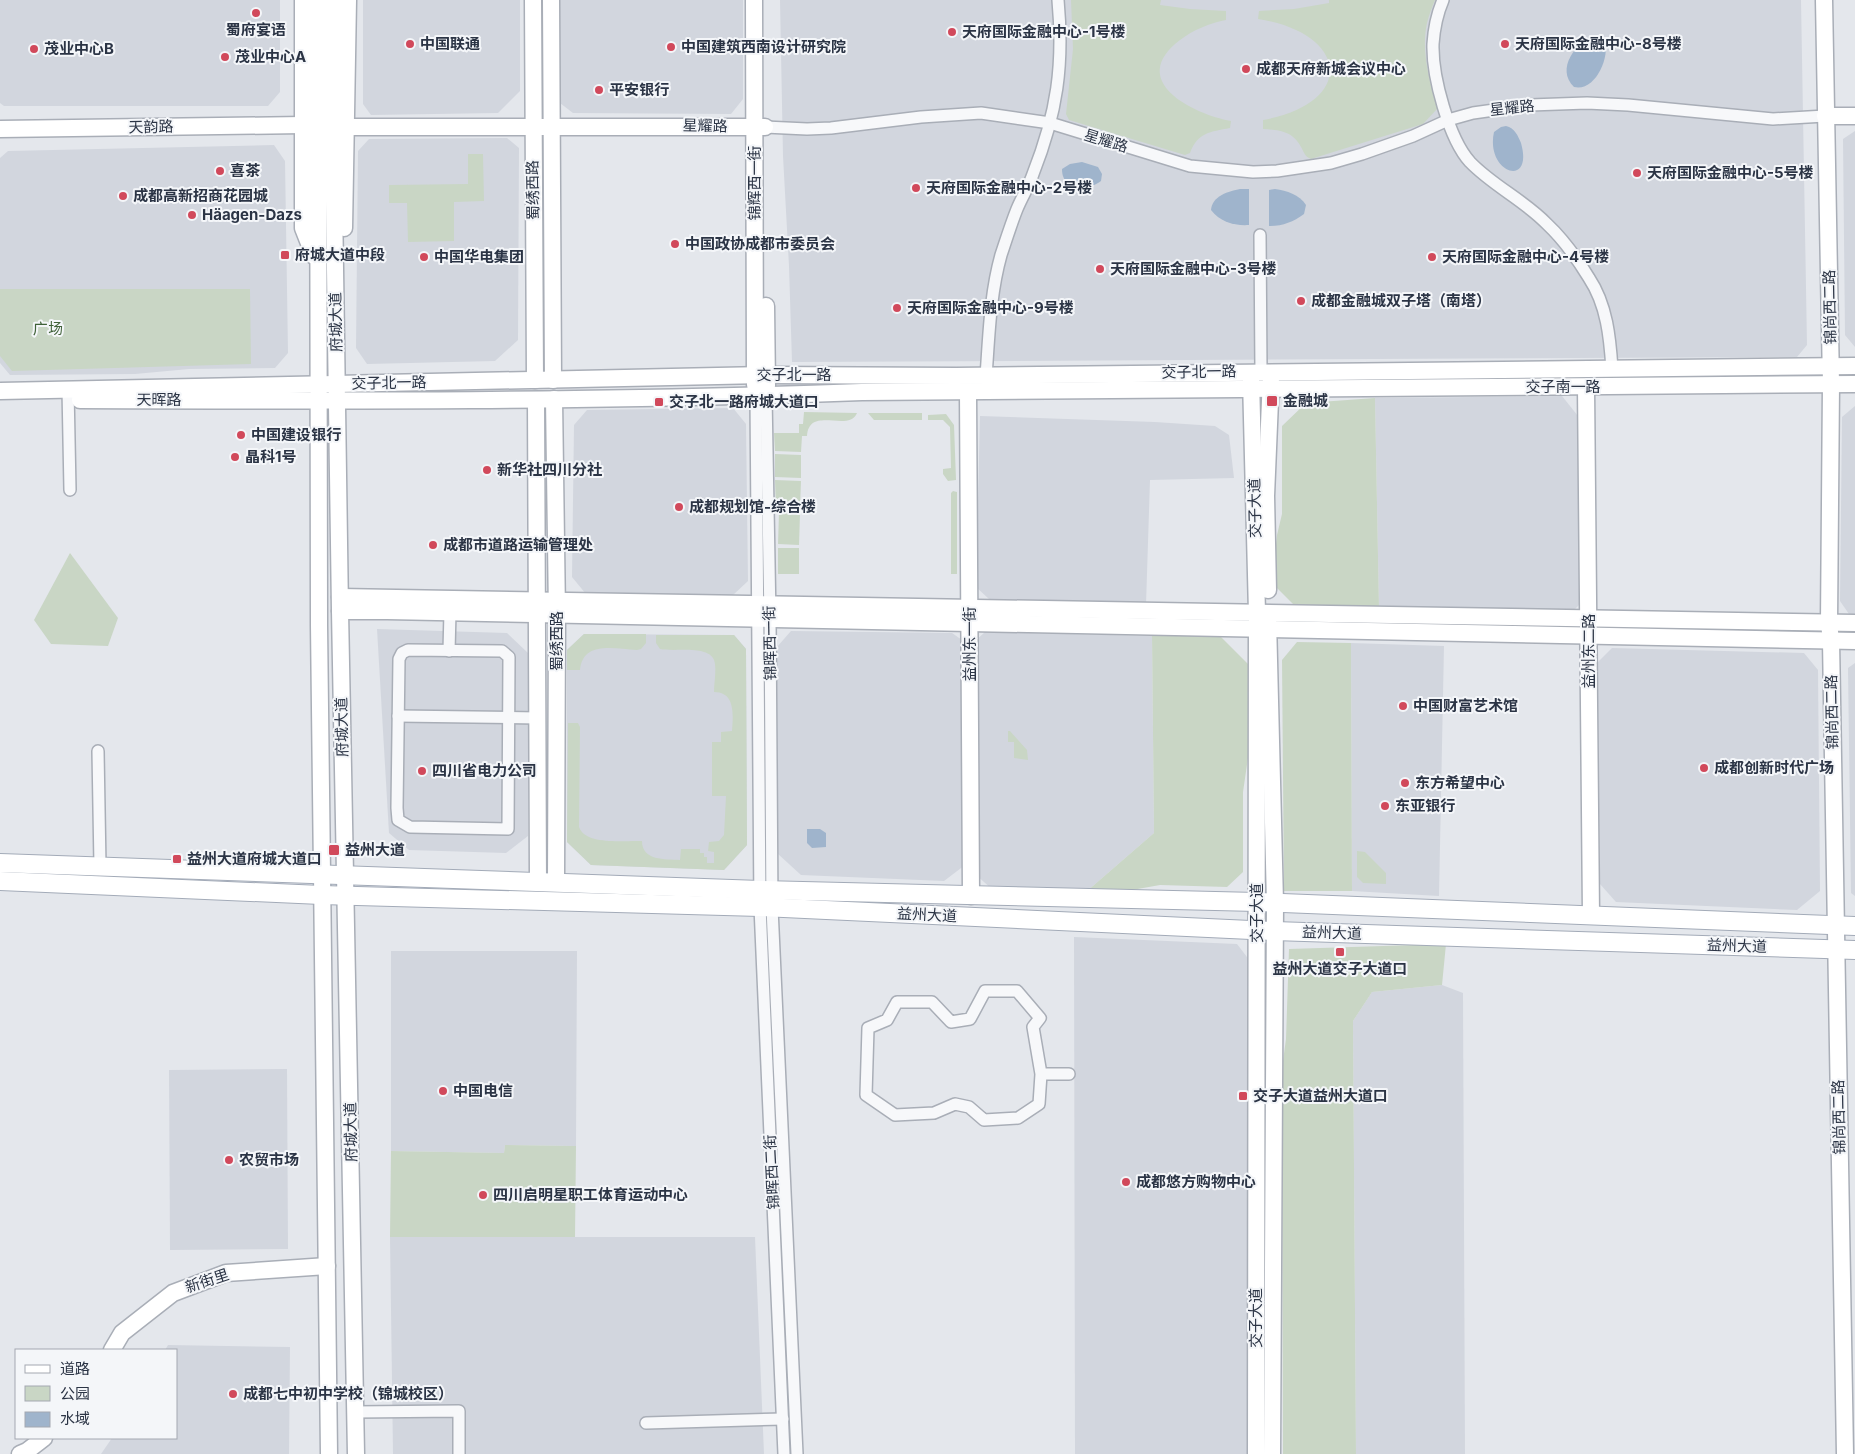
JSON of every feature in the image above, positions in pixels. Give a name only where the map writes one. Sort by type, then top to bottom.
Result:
[{"type":"main road","name":"益州大道","points":[[0,863],[766,890],[1266,903],[1855,926]]},
{"type":"main road","name":"益州大道","points":[[0,881],[321,895],[766,907],[1266,931],[1855,950]]},
{"type":"street","points":[[303,0],[303,228],[317,266]]},
{"type":"street","name":"府城大道","points":[[318,0],[317,401],[321,895],[329,1454]]},
{"type":"street","name":"府城大道","points":[[334,0],[333,132],[336,400],[356,1454]]},
{"type":"street","points":[[335,259],[343,240],[345,218],[348,0]]},
{"type":"street","name":"蜀绣西路","points":[[533,0],[532,128],[535,380]]},
{"type":"street","name":"蜀绣西路","points":[[551,0],[553,380]]},
{"type":"street","name":"锦辉西一街","points":[[754,0],[760,127]]},
{"type":"street","name":"锦辉西一街","points":[[761,396],[760,127],[764,0]]},
{"type":"street","points":[[986,376],[992,301],[1001,257],[1017,208],[1033,175],[1056,100],[1061,54],[1058,0]]},
{"type":"street","points":[[1443,0],[1437,15],[1433,45],[1437,84],[1454,136],[1468,160],[1488,180],[1517,199],[1547,224],[1590,278],[1604,312],[1610,338],[1612,369]]},
{"type":"street","name":"锦尚西二路","points":[[1824,0],[1832,384],[1829,622],[1831,641],[1845,1454]]},
{"type":"street","name":"星耀路","points":[[347,127],[760,127],[807,129],[831,128],[921,117],[981,113],[1050,123],[1190,166],[1253,172],[1303,168],[1354,156],[1413,136],[1448,120],[1473,113],[1530,105],[1587,103],[1665,108],[1773,119],[1855,116]]},
{"type":"street","name":"天韵路","points":[[0,129],[303,125]]},
{"type":"street","points":[[1260,235],[1263,376]]},
{"type":"street","name":"交子南一路","points":[[1263,376],[1855,366]]},
{"type":"street","name":"交子北一路","points":[[317,384],[761,375],[1263,376]]},
{"type":"street","name":"交子南一路","points":[[1263,376],[1586,387],[1855,384]]},
{"type":"street","name":"交子大道","points":[[1263,376],[1252,389],[1262,621],[1272,1454]]},
{"type":"street","name":"交子大道","points":[[1262,621],[1266,496],[1263,376]]},
{"type":"street","name":"天晖路","points":[[0,401],[68,395],[317,384]]},
{"type":"street","name":"益州东二路","points":[[1586,387],[1591,915]]},
{"type":"street","name":"交子北一路","points":[[317,401],[536,400],[761,396],[862,392],[1252,389]]},
{"type":"street","name":"天晖路","points":[[0,390],[68,395],[317,401]]},
{"type":"street","name":"益州东一街","points":[[968,392],[971,896]]},
{"type":"street","points":[[68,395],[70,490]]},
{"type":"street","name":"锦晖西一街","points":[[761,396],[766,890]]},
{"type":"street","name":"蜀绣西路","points":[[554,399],[557,607],[556,882]]},
{"type":"street","name":"蜀绣西路","points":[[536,400],[538,882]]},
{"type":"street","points":[[340,604],[450,612],[538,607]]},
{"type":"street","points":[[340,604],[1262,621],[1589,636],[1855,641]]},
{"type":"street","points":[[449,651],[450,612]]},
{"type":"street","points":[[1262,621],[1588,619],[1855,623]]},
{"type":"street","points":[[408,650],[502,651],[510,657],[508,829],[410,827],[398,820],[398,716],[400,659],[402,653],[408,650]]},
{"type":"street","points":[[398,716],[538,718]]},
{"type":"street","points":[[98,751],[100,866]]},
{"type":"street","name":"锦晖西二街","points":[[766,890],[784,1454]]},
{"type":"street","name":"锦晖西二街","points":[[766,907],[797,1454]]},
{"type":"street","name":"交子大道","points":[[1256,1454],[1266,931]]},
{"type":"street","points":[[985,991],[1018,991],[1040,1018],[1034,1027],[1041,1074],[1040,1104],[1018,1118],[984,1120],[969,1107],[955,1104],[934,1113],[895,1115],[866,1094],[868,1028],[887,1020],[898,1002],[932,1002],[951,1022],[970,1019],[985,991]]},
{"type":"street","points":[[1041,1074],[1069,1074]]},
{"type":"street","name":"新街里","points":[[113,1349],[122,1333],[172,1293],[226,1273],[326,1266]]},
{"type":"street","points":[[355,1412],[459,1411],[459,1454]]},
{"type":"street","points":[[646,1423],[783,1419]]},
{"type":"street","points":[[20,1454],[43,1439]]},
{"type":"shaded area","points":[[0,0],[280,0],[280,92],[268,106],[4,106],[0,103]]},
{"type":"shaded area","points":[[363,0],[520,0],[520,91],[498,113],[371,115],[363,104]]},
{"type":"shaded area","name":"中国建筑西南设计研究院","points":[[558,0],[743,0],[743,99],[731,114],[573,113],[560,103]]},
{"type":"shaded area","points":[[780,0],[1801,0],[1807,345],[1797,357],[792,362],[783,156]]},
{"type":"shaded area","points":[[1855,131],[1855,347],[1845,335],[1843,139]]},
{"type":"shaded area","points":[[507,138],[519,148],[518,340],[495,361],[367,364],[356,348],[358,151],[369,139]]},
{"type":"shaded area","points":[[274,145],[285,161],[288,353],[275,368],[189,369],[135,374],[10,375],[0,363],[0,158],[8,151]]},
{"type":"shaded area","points":[[1562,396],[1578,416],[1580,604],[1571,613],[1379,608],[1375,398]]},
{"type":"shaded area","points":[[1855,406],[1855,614],[1849,614],[1840,601],[1842,417]]},
{"type":"shaded area","points":[[733,408],[746,424],[748,581],[733,595],[586,594],[572,577],[574,425],[587,410]]},
{"type":"shaded area","points":[[980,416],[1215,426],[1229,435],[1234,478],[1150,480],[1146,605],[989,599],[976,587]]},
{"type":"shaded area","points":[[377,629],[507,633],[528,653],[528,836],[506,853],[409,850],[389,833]]},
{"type":"shaded area","points":[[791,631],[952,633],[962,640],[965,865],[944,881],[801,875],[777,853],[777,647]]},
{"type":"shaded area","points":[[985,632],[1152,636],[1154,833],[1086,892],[993,890],[975,874],[974,642]]},
{"type":"shaded area","points":[[584,634],[734,635],[746,649],[747,845],[724,870],[591,865],[567,842],[567,650]]},
{"type":"shaded area","points":[[1351,643],[1444,646],[1439,896],[1352,891]]},
{"type":"shaded area","name":"成都创新时代广场","points":[[1612,648],[1804,653],[1818,670],[1820,891],[1797,910],[1616,902],[1600,884],[1597,663]]},
{"type":"shaded area","points":[[1855,663],[1855,896],[1851,893],[1848,668]]},
{"type":"shaded area","points":[[1074,937],[1237,944],[1250,961],[1253,1454],[1075,1454]]},
{"type":"shaded area","points":[[391,951],[577,951],[576,1146],[505,1145],[504,1153],[391,1151]]},
{"type":"shaded area","points":[[1442,985],[1463,993],[1465,1454],[1356,1454],[1353,1021],[1372,992]]},
{"type":"shaded area","name":"农贸市场","points":[[287,1069],[288,1249],[170,1250],[169,1070]]},
{"type":"shaded area","points":[[390,1237],[755,1237],[764,1454],[393,1454]]},
{"type":"shaded area","name":"成都七中初中学校（锦城校区）","points":[[168,1345],[290,1347],[289,1454],[101,1454],[111,1439],[178,1439],[178,1349],[166,1349]]},
{"type":"green space","points":[[1071,0],[1161,0],[1160,5],[1226,11],[1226,20],[1202,27],[1180,40],[1165,55],[1160,69],[1162,82],[1171,93],[1199,111],[1231,121],[1230,128],[1201,137],[1190,153],[1185,155],[1069,120],[1066,114],[1073,49]]},
{"type":"green space","points":[[1329,0],[1435,0],[1425,33],[1425,55],[1438,108],[1423,124],[1311,159],[1306,156],[1298,142],[1290,135],[1285,132],[1263,129],[1263,120],[1294,111],[1315,99],[1327,84],[1330,68],[1324,53],[1310,38],[1288,27],[1258,19],[1259,11],[1294,9],[1329,3]]},
{"type":"green space","points":[[468,154],[483,154],[484,201],[454,202],[454,241],[408,242],[407,203],[389,203],[389,185],[468,184]]},
{"type":"green space","name":"广场","points":[[0,289],[250,289],[251,364],[12,371],[0,356]]},
{"type":"green space","points":[[1375,398],[1379,608],[1298,609],[1272,583],[1277,535],[1282,514],[1282,426],[1306,403]]},
{"type":"green space","points":[[804,412],[857,413],[853,418],[846,421],[822,420],[815,422],[809,427],[807,436],[802,436],[801,452],[775,451],[774,433],[799,433],[799,424],[803,424]]},
{"type":"green space","points":[[868,413],[922,413],[922,420],[874,420]]},
{"type":"green space","points":[[946,414],[954,425],[956,480],[948,481],[943,474],[943,469],[951,468],[950,427],[943,420],[928,420],[928,415]]},
{"type":"green space","points":[[775,454],[801,455],[801,478],[775,477]]},
{"type":"green space","points":[[775,480],[801,481],[800,508],[776,508]]},
{"type":"green space","points":[[953,491],[957,492],[957,574],[951,574],[951,493]]},
{"type":"green space","points":[[779,513],[800,514],[799,545],[778,544]]},
{"type":"green space","points":[[778,548],[799,548],[799,574],[778,574]]},
{"type":"green space","points":[[70,553],[118,618],[108,646],[51,644],[34,620]]},
{"type":"green space","points":[[584,634],[646,634],[646,643],[641,649],[637,650],[601,648],[594,650],[582,660],[580,670],[567,670],[567,650]]},
{"type":"green space","points":[[656,635],[734,635],[746,649],[747,845],[724,870],[591,865],[567,842],[568,723],[578,723],[580,727],[579,827],[583,833],[598,840],[642,841],[643,848],[650,856],[661,859],[680,860],[681,849],[700,849],[700,853],[704,853],[704,857],[707,857],[707,863],[714,863],[714,852],[708,851],[709,842],[719,841],[724,835],[726,796],[712,796],[712,742],[721,742],[721,732],[732,731],[732,706],[726,696],[714,692],[715,667],[711,655],[705,652],[690,650],[660,649],[656,643]]},
{"type":"green space","points":[[1152,636],[1220,636],[1248,664],[1250,744],[1243,792],[1243,872],[1227,887],[1160,885],[1132,890],[1086,892],[1154,833]]},
{"type":"green space","points":[[1297,642],[1351,643],[1352,891],[1284,891],[1282,660]]},
{"type":"green space","points":[[1008,731],[1027,750],[1028,760],[1014,758],[1014,742],[1008,742]]},
{"type":"green space","points":[[1357,851],[1365,852],[1386,873],[1386,884],[1363,883],[1357,877]]},
{"type":"green space","points":[[1446,944],[1442,985],[1372,992],[1353,1021],[1356,1454],[1283,1454],[1282,1068],[1286,1039],[1289,949]]},
{"type":"green space","name":"四川启明星职工体育运动中心","points":[[505,1145],[576,1146],[575,1237],[390,1237],[391,1151],[504,1153]]},
{"type":"water","points":[[1596,36],[1601,36],[1605,40],[1606,47],[1603,64],[1594,79],[1588,84],[1582,87],[1574,87],[1569,80],[1567,72],[1567,64],[1570,57],[1581,44]]},
{"type":"water","points":[[1506,126],[1514,130],[1521,143],[1523,157],[1521,166],[1516,171],[1502,166],[1496,157],[1493,146],[1494,132]]},
{"type":"water","points":[[1082,162],[1098,167],[1102,174],[1101,181],[1083,188],[1071,186],[1066,182],[1062,169],[1070,164]]},
{"type":"water","points":[[1240,189],[1249,189],[1249,225],[1238,225],[1228,222],[1219,218],[1211,210],[1214,201],[1218,198],[1226,193]]},
{"type":"water","points":[[1275,189],[1288,192],[1300,198],[1306,205],[1304,214],[1288,223],[1269,226],[1269,190]]},
{"type":"water","points":[[807,829],[820,829],[826,833],[826,847],[812,848],[807,843]]},
{"type":"place","name":"蜀府宴语","points":[[256,13]]},
{"type":"place","name":"天府国际金融中心-1号楼","points":[[952,32]]},
{"type":"place","name":"中国联通","points":[[410,44]]},
{"type":"place","name":"天府国际金融中心-8号楼","points":[[1505,44]]},
{"type":"place","name":"中国建筑西南设计研究院","points":[[671,47]]},
{"type":"place","name":"茂业中心B","points":[[34,49]]},
{"type":"place","name":"茂业中心A","points":[[225,57]]},
{"type":"place","name":"成都天府新城会议中心","points":[[1246,69]]},
{"type":"place","name":"平安银行","points":[[599,90]]},
{"type":"place","name":"喜茶","points":[[220,171]]},
{"type":"place","name":"天府国际金融中心-5号楼","points":[[1637,173]]},
{"type":"place","name":"天府国际金融中心-2号楼","points":[[916,188]]},
{"type":"place","name":"成都高新招商花园城","points":[[123,196]]},
{"type":"place","name":"Häagen-Dazs","points":[[192,215]]},
{"type":"place","name":"中国政协成都市委员会","points":[[675,244]]},
{"type":"place","name":"府城大道中段","points":[[285,255]]},
{"type":"place","name":"中国华电集团","points":[[424,257]]},
{"type":"place","name":"天府国际金融中心-4号楼","points":[[1432,257]]},
{"type":"place","name":"天府国际金融中心-3号楼","points":[[1100,269]]},
{"type":"place","name":"成都金融城双子塔（南塔）","points":[[1301,301]]},
{"type":"place","name":"天府国际金融中心-9号楼","points":[[897,308]]},
{"type":"place","name":"金融城","points":[[1272,401]]},
{"type":"place","name":"交子北一路府城大道口","points":[[659,402]]},
{"type":"place","name":"中国建设银行","points":[[241,435]]},
{"type":"place","name":"晶科1号","points":[[235,457]]},
{"type":"place","name":"新华社四川分社","points":[[487,470]]},
{"type":"place","name":"成都规划馆-综合楼","points":[[679,507]]},
{"type":"place","name":"成都市道路运输管理处","points":[[433,545]]},
{"type":"place","name":"中国财富艺术馆","points":[[1403,706]]},
{"type":"place","name":"成都创新时代广场","points":[[1704,768]]},
{"type":"place","name":"四川省电力公司","points":[[422,771]]},
{"type":"place","name":"东方希望中心","points":[[1405,783]]},
{"type":"place","name":"东亚银行","points":[[1385,806]]},
{"type":"place","name":"益州大道","points":[[334,850]]},
{"type":"place","name":"益州大道府城大道口","points":[[177,859]]},
{"type":"place","name":"益州大道交子大道口","points":[[1340,952]]},
{"type":"place","name":"中国电信","points":[[443,1091]]},
{"type":"place","name":"交子大道益州大道口","points":[[1243,1096]]},
{"type":"place","name":"农贸市场","points":[[229,1160]]},
{"type":"place","name":"成都悠方购物中心","points":[[1126,1182]]},
{"type":"place","name":"四川启明星职工体育运动中心","points":[[483,1195]]},
{"type":"place","name":"成都七中初中学校（锦城校区）","points":[[233,1394]]}]
